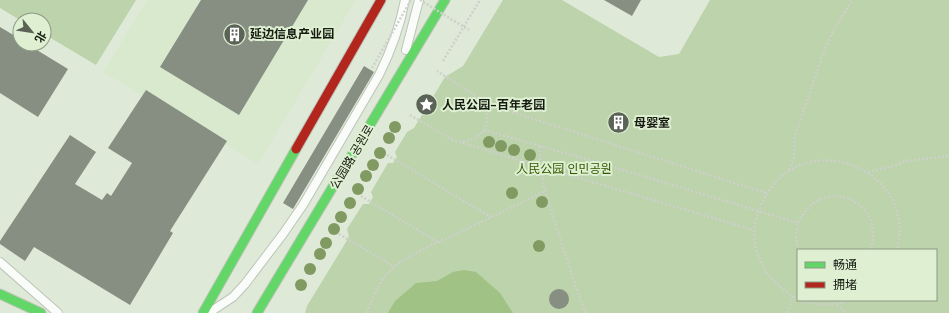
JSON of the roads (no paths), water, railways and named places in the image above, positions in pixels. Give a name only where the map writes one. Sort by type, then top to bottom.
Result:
[{"type":"main road","points":[[203,313],[381,0]]},
{"type":"main road","name":"公园路 공원로","points":[[257,313],[445,0]]},
{"type":"main road","points":[[0,294],[42,313]]},
{"type":"main road","points":[[263,303],[266,313]]},
{"type":"lane","points":[[209,313],[233,298],[303,205],[379,75],[390,53],[403,13],[405,0]]},
{"type":"lane","points":[[398,80],[419,0]]},
{"type":"lane","points":[[0,262],[58,313]]},
{"type":"place","name":"延边信息产业园","points":[[234,34]]},
{"type":"place","name":"人民公园-百年老园","points":[[427,105]]},
{"type":"place","name":"母婴室","points":[[618,123]]},
{"type":"park label","name":"人民公园 인민공원","points":[[564,169]]}]
